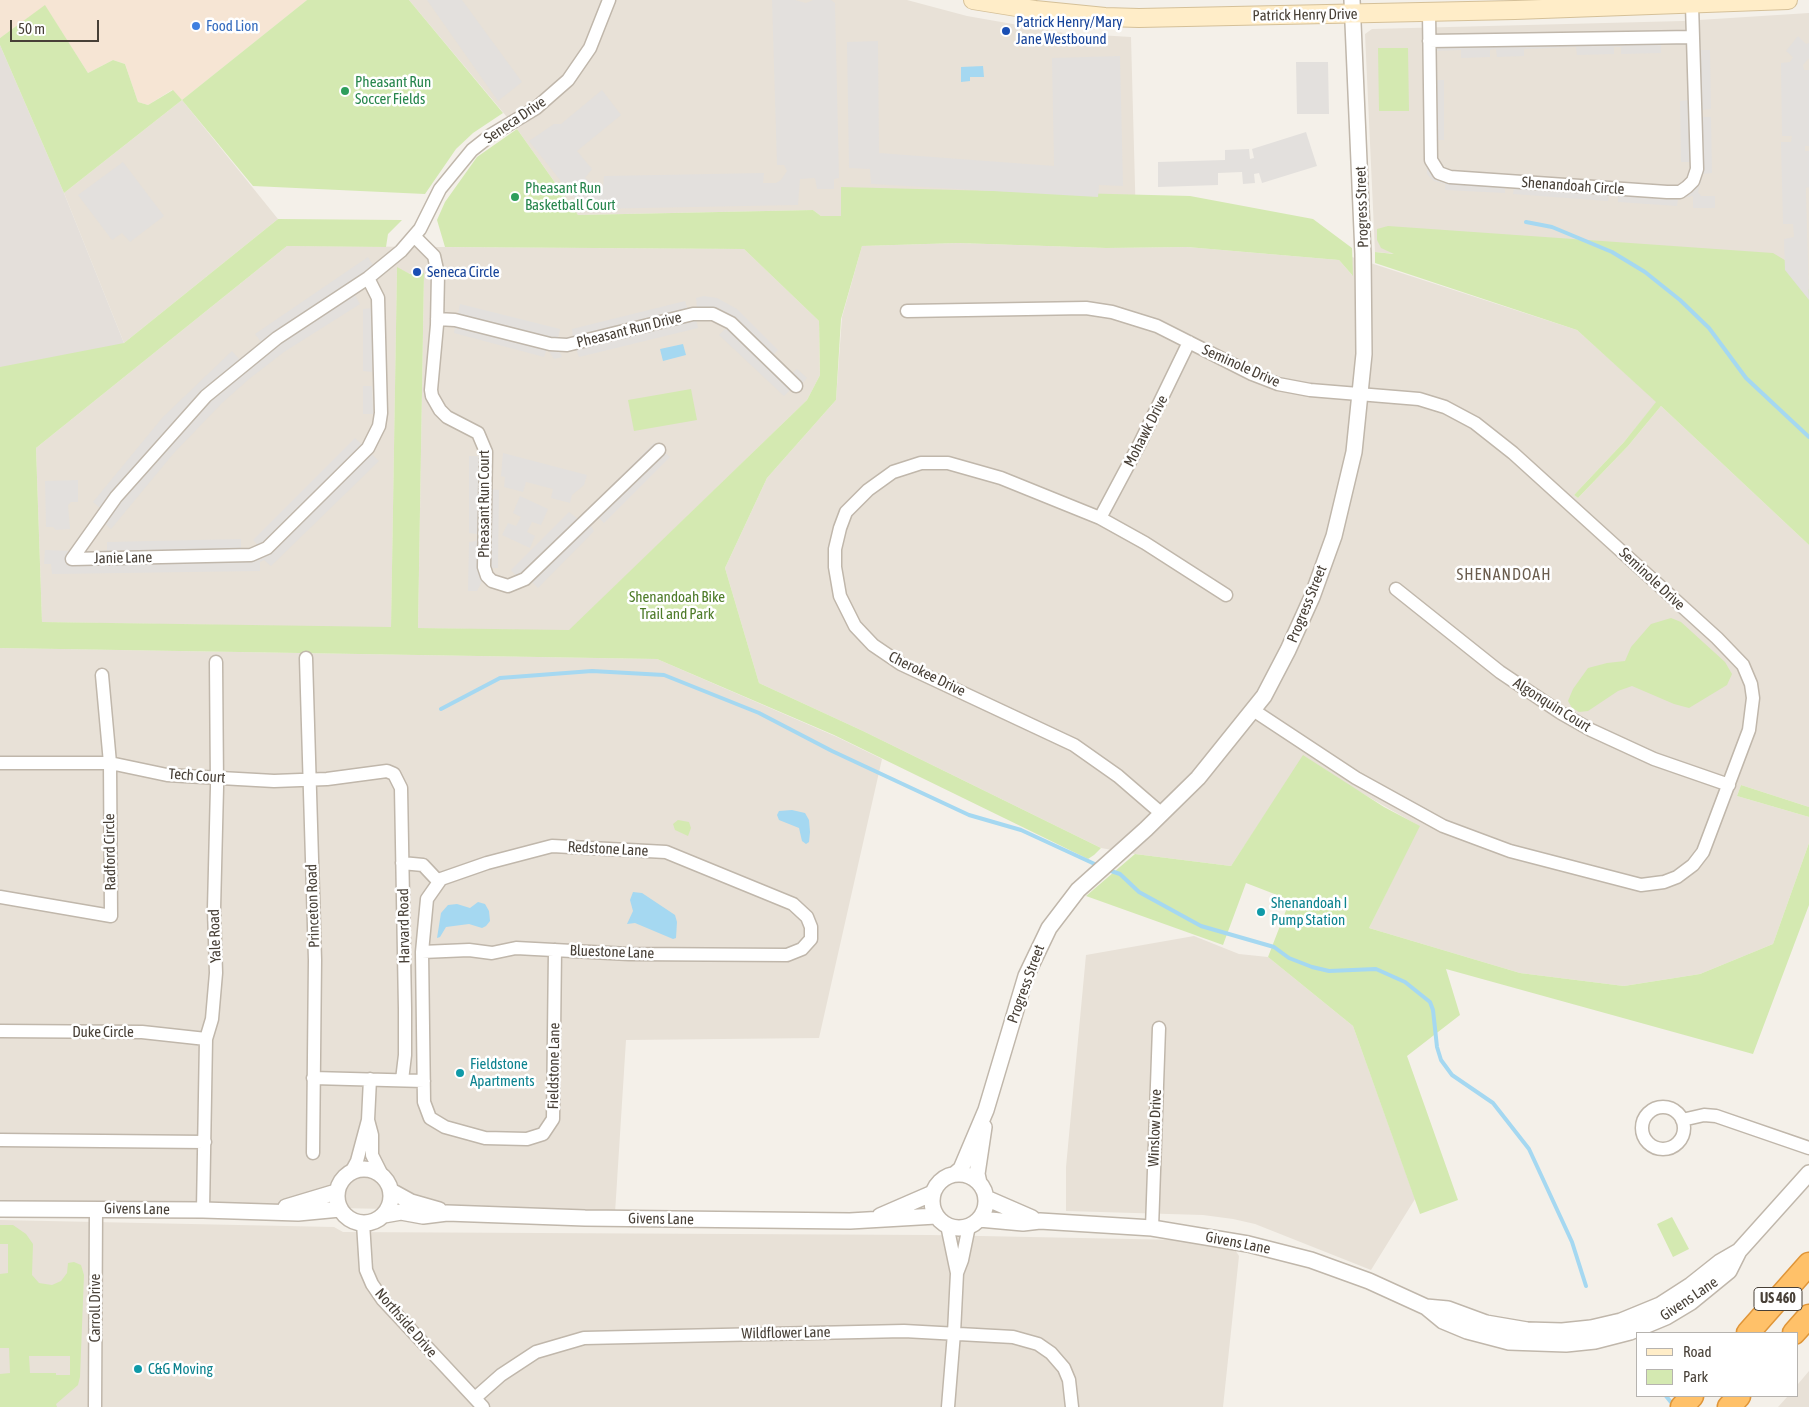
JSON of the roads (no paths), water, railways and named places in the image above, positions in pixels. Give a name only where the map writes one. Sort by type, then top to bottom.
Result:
[{"type":"highway","name":"US 460","points":[[1749,1332],[1809,1264]]},
{"type":"highway","name":"US 460","points":[[1795,1332],[1809,1316]]},
{"type":"highway","points":[[1682,1407],[1691,1397]]},
{"type":"highway","points":[[1729,1407],[1737,1397]]},
{"type":"main road","name":"Patrick Henry Drive","points":[[974,0],[1035,10],[1105,17],[1190,18],[1352,7],[1429,12],[1692,5],[1788,0]]},
{"type":"street","name":"Seneca Drive","points":[[415,237],[440,189],[472,150],[491,135],[536,108],[568,80],[590,48],[609,0]]},
{"type":"street","name":"Shenandoah Circle","points":[[1429,12],[1431,160],[1439,173],[1450,177],[1680,192],[1687,188],[1695,178],[1697,169],[1692,5]]},
{"type":"street","name":"Progress Street","points":[[955,1174],[961,1169],[986,1110],[1019,996],[1033,960],[1060,913],[1088,880],[1162,814],[1198,778],[1264,696],[1288,650],[1312,597],[1334,536],[1351,472],[1362,392],[1364,354],[1364,263],[1352,7]]},
{"type":"street","points":[[1429,41],[1693,37]]},
{"type":"street","name":"Janie Lane","points":[[368,278],[378,298],[381,413],[379,426],[368,448],[267,548],[251,555],[72,559],[116,497],[206,396],[277,338],[368,278],[415,237]]},
{"type":"street","name":"Pheasant Run Court","points":[[415,237],[430,251],[437,264],[437,319],[431,390],[440,410],[453,420],[473,430],[484,443],[486,456],[484,567],[487,576],[492,581],[508,586],[525,580],[659,450]]},
{"type":"street","name":"Seminole Drive","points":[[907,311],[1091,309],[1122,314],[1147,322],[1252,374],[1278,384],[1310,390],[1362,392],[1432,402],[1475,424],[1513,453],[1729,649],[1747,673],[1753,698],[1749,730],[1707,844],[1698,859],[1688,869],[1669,880],[1641,886],[1510,851],[1451,829],[1356,778],[1253,710]]},
{"type":"street","name":"Pheasant Run Drive","points":[[437,319],[455,320],[550,344],[567,346],[693,314],[713,314],[731,324],[796,386]]},
{"type":"street","name":"Mohawk Drive","points":[[1100,518],[1140,443],[1189,342]]},
{"type":"street","name":"Cherokee Drive","points":[[1162,814],[1118,776],[1074,745],[885,654],[855,626],[845,610],[837,586],[835,549],[846,512],[868,490],[892,472],[921,463],[948,463],[979,471],[1058,500],[1100,518],[1145,543],[1226,595]]},
{"type":"street","name":"Algonquin Court","points":[[1396,589],[1500,672],[1561,713],[1591,730],[1654,759],[1729,785]]},
{"type":"street","name":"Princeton Road","points":[[306,658],[310,730],[309,781],[315,960],[313,1153]]},
{"type":"street","name":"Yale Road","points":[[203,1210],[206,1039],[212,1018],[216,990],[214,848],[217,778],[216,662]]},
{"type":"street","name":"Radford Circle","points":[[0,897],[111,916],[110,763],[102,675]]},
{"type":"street","name":"Tech Court","points":[[0,763],[110,763],[167,775],[309,781],[387,771],[394,774]]},
{"type":"street","name":"Harvard Road","points":[[394,774],[400,782],[401,788],[405,1046],[402,1080]]},
{"type":"street","name":"Redstone Lane","points":[[438,881],[486,862],[552,846],[666,852],[793,904],[807,917],[811,927],[811,939],[802,949]]},
{"type":"street","points":[[402,863],[423,865],[438,881],[427,899],[422,952]]},
{"type":"street","name":"Bluestone Lane","points":[[422,952],[469,950],[492,953],[516,948],[717,956],[787,955],[802,949]]},
{"type":"street","name":"Fieldstone Lane","points":[[422,952],[424,1102],[430,1118],[445,1127],[485,1138],[506,1140],[526,1139],[542,1134],[553,1119],[555,950]]},
{"type":"street","name":"Winslow Drive","points":[[1152,1228],[1159,1028]]},
{"type":"street","name":"Duke Circle","points":[[0,1031],[142,1032],[206,1039]]},
{"type":"street","points":[[313,1078],[424,1081]]},
{"type":"street","points":[[368,1120],[372,1135],[372,1155],[391,1191],[391,1201],[384,1215],[378,1220],[363,1223],[348,1218],[340,1210],[336,1192],[340,1183],[351,1172],[357,1161],[368,1120],[370,1079]]},
{"type":"street","name":"Progress Street","points":[[979,1183],[977,1174],[986,1110]]},
{"type":"street","points":[[1682,1120],[1716,1116],[1809,1148]]},
{"type":"street","points":[[0,1140],[205,1142]]},
{"type":"street","points":[[351,1172],[370,1169],[382,1175]]},
{"type":"street","name":"Givens Lane","points":[[974,1222],[1023,1223],[1040,1221],[1152,1228],[1235,1242],[1301,1258],[1369,1281],[1426,1307],[1449,1324],[1498,1340],[1553,1345],[1589,1342],[1637,1329],[1678,1310],[1704,1293],[1729,1271],[1739,1251],[1809,1173]]},
{"type":"street","points":[[948,1407],[954,1333],[956,1273],[941,1221],[933,1209],[933,1193],[941,1180],[955,1174],[972,1178],[979,1183],[986,1198],[983,1213],[974,1222],[956,1273]]},
{"type":"street","name":"Givens Lane","points":[[391,1191],[412,1202],[448,1213]]},
{"type":"street","name":"Givens Lane","points":[[275,1211],[336,1192]]},
{"type":"street","name":"Givens Lane","points":[[875,1219],[933,1193]]},
{"type":"street","name":"Givens Lane","points":[[986,1198],[1040,1221]]},
{"type":"street","name":"Givens Lane","points":[[0,1209],[203,1210],[298,1213],[340,1210]]},
{"type":"street","name":"Carroll Drive","points":[[95,1407],[96,1209]]},
{"type":"street","name":"Givens Lane","points":[[384,1215],[401,1212],[424,1216],[448,1213],[585,1218],[941,1221]]},
{"type":"street","points":[[941,1221],[954,1228],[974,1222]]},
{"type":"street","name":"Northside Drive","points":[[363,1223],[366,1270],[372,1284],[383,1300],[479,1402]]},
{"type":"street","name":"Wildflower Lane","points":[[479,1402],[501,1375],[536,1352],[584,1338],[904,1332],[1013,1337],[1038,1344],[1051,1353],[1064,1368],[1069,1380],[1072,1407]]},
{"type":"water","points":[[983,66],[984,77],[970,77],[970,81],[961,82],[961,67]]},
{"type":"water","points":[[683,344],[686,355],[663,361],[660,349]]},
{"type":"water","points":[[792,810],[805,813],[809,820],[809,842],[806,844],[802,841],[799,828],[779,820],[777,815],[779,811]]},
{"type":"water","points":[[633,892],[642,893],[675,915],[677,922],[676,938],[673,939],[635,923],[627,924],[633,911],[630,900]]},
{"type":"water","points":[[478,902],[485,904],[489,911],[490,921],[486,926],[482,928],[469,924],[446,927],[440,937],[437,938],[441,913],[448,905],[457,904],[470,908]]},
{"type":"waterway","points":[[1526,222],[1552,227],[1612,252],[1645,272],[1680,300],[1709,328],[1746,378],[1809,437]]},
{"type":"waterway","points":[[441,709],[500,678],[592,671],[664,675],[759,713],[832,751],[969,815],[1021,830],[1099,866]]},
{"type":"waterway","points":[[1108,870],[1120,874],[1139,892],[1201,926],[1274,947],[1289,958],[1312,967],[1329,971],[1376,969],[1405,982],[1430,1002],[1433,1010],[1437,1047],[1441,1060],[1452,1075],[1493,1103],[1529,1149],[1572,1242],[1586,1286]]},
{"type":"waterway","points":[[1667,1397],[1674,1406]]},
{"type":"place","name":"Food Lion","points":[[196,26]]},
{"type":"place","name":"Patrick Henry/Mary Jane Westbound","points":[[1006,31]]},
{"type":"place","name":"Pheasant Run Soccer Fields","points":[[345,91]]},
{"type":"place","name":"Pheasant Run Basketball Court","points":[[515,197]]},
{"type":"place","name":"Seneca Circle","points":[[417,272]]},
{"type":"place","name":"Shenandoah I Pump Station","points":[[1261,912]]},
{"type":"place","name":"Fieldstone Apartments","points":[[460,1073]]},
{"type":"place","name":"C&G Moving","points":[[138,1369]]},
{"type":"district","name":"SHENANDOAH","points":[[1504,575]]},
{"type":"park label","name":"Shenandoah Bike Trail and Park","points":[[677,606]]}]
